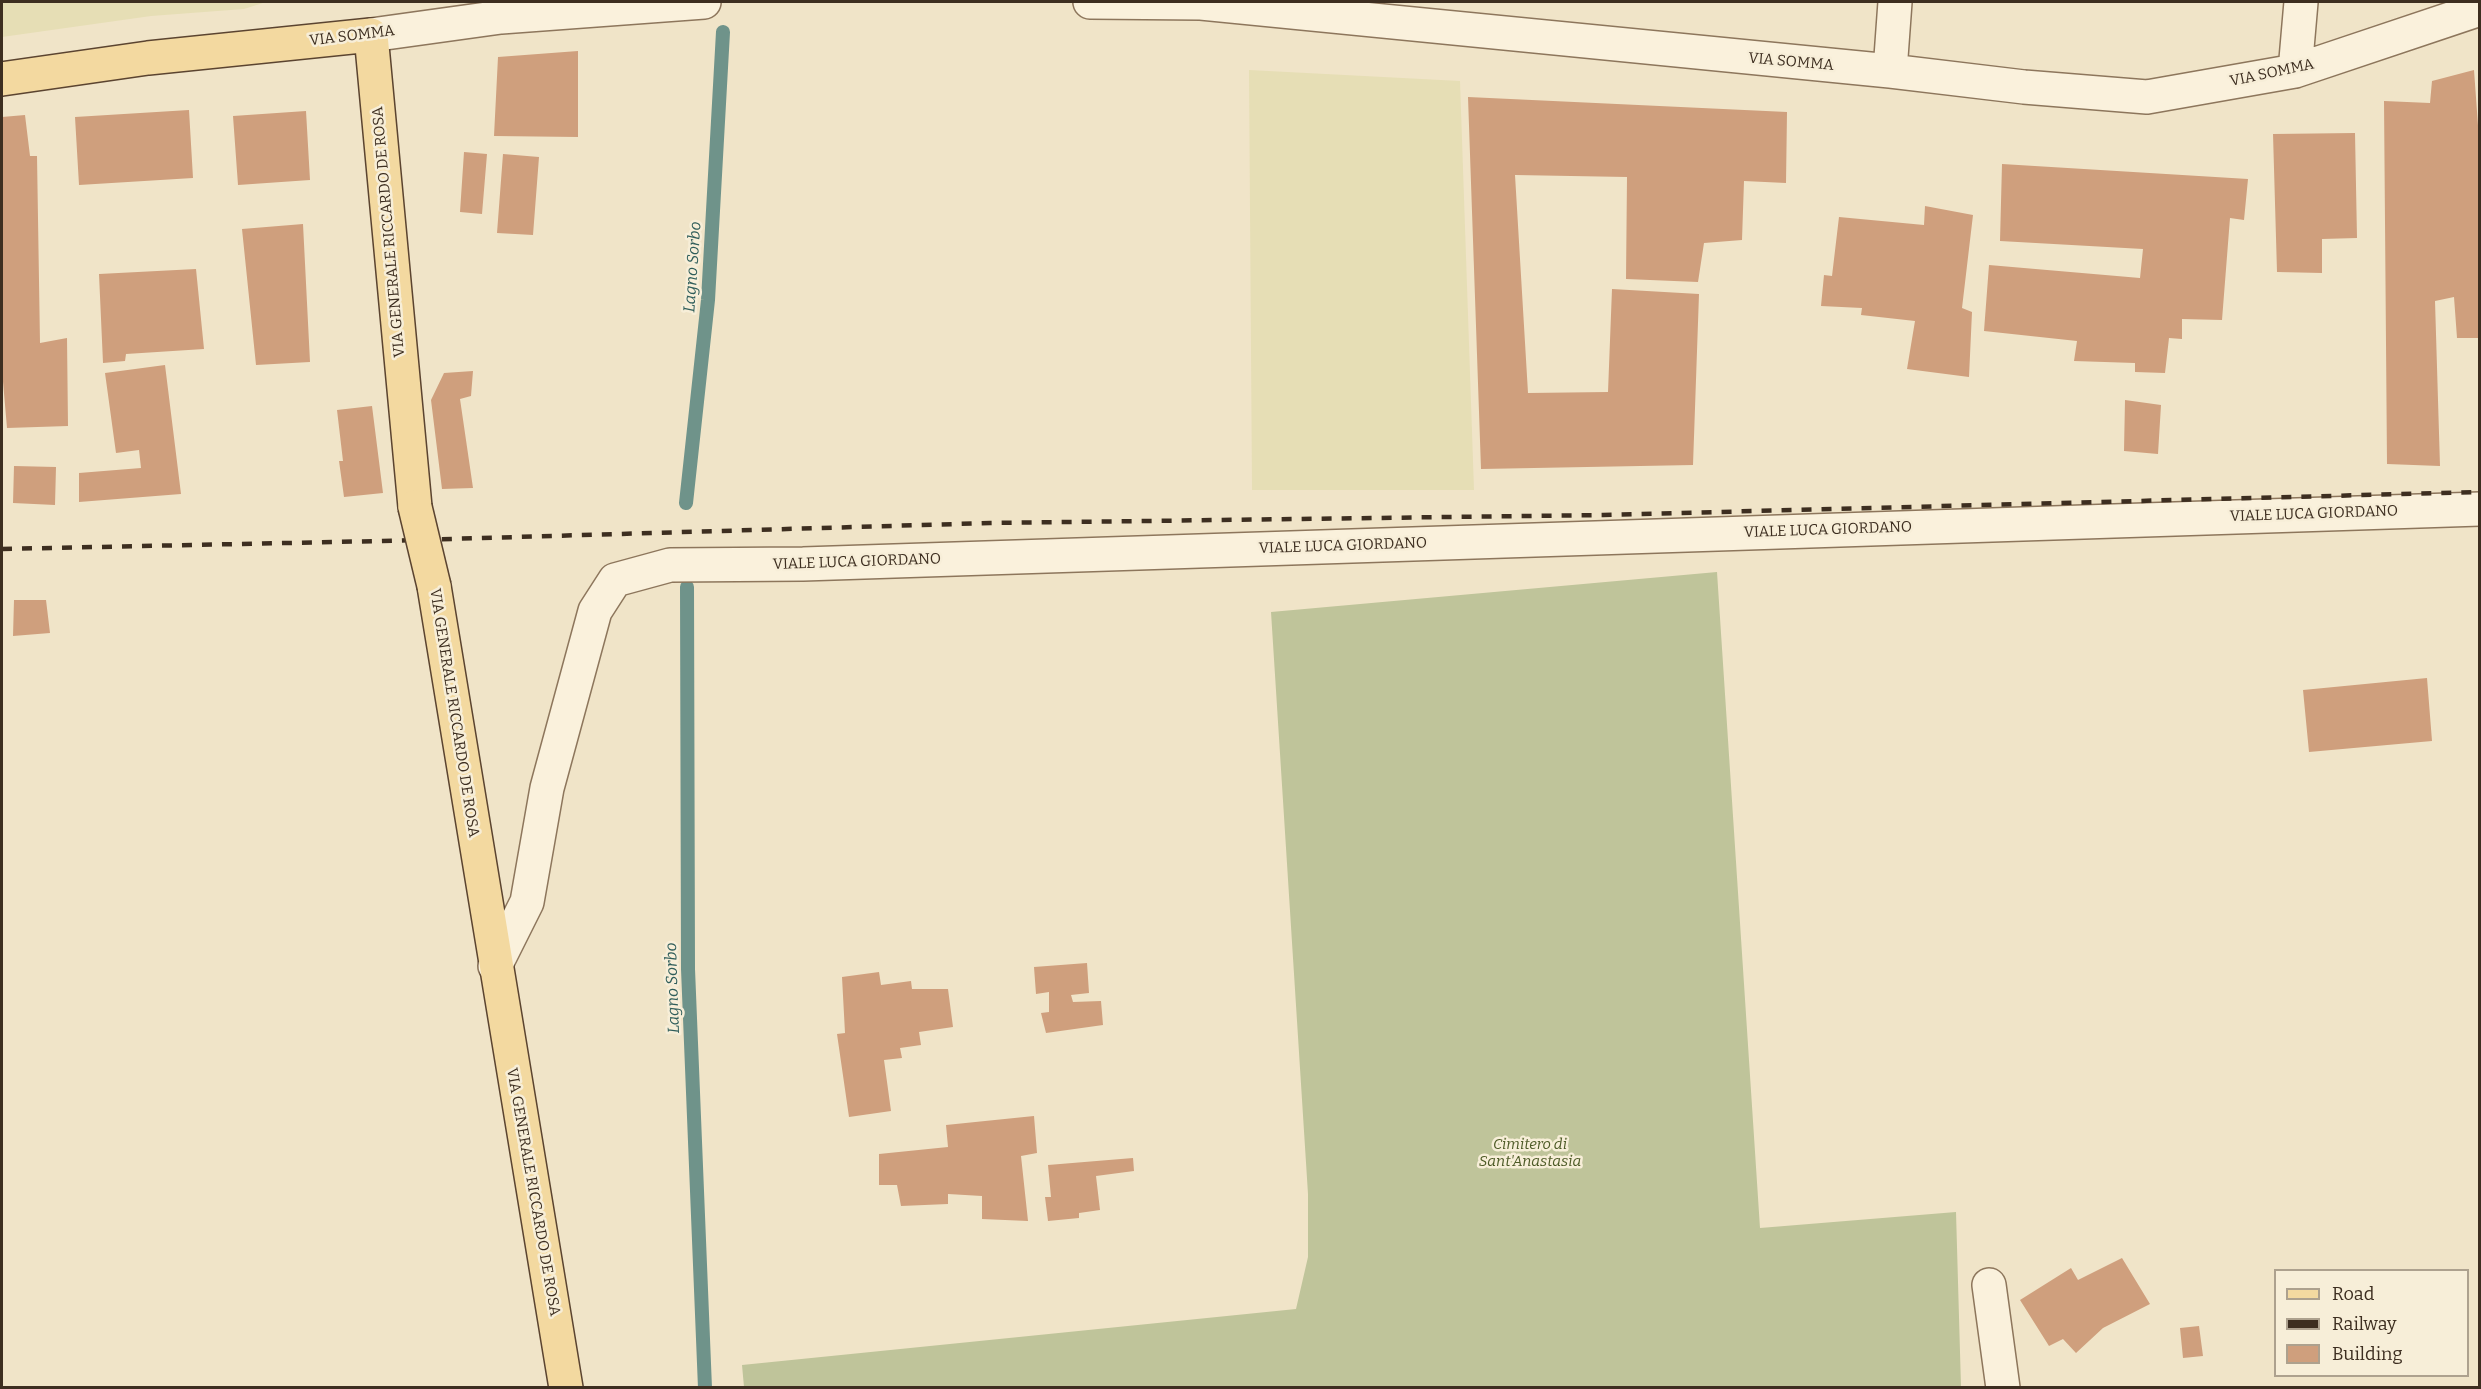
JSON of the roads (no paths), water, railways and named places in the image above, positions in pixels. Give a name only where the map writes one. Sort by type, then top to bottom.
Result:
[{"type":"main road","name":"VIA SOMMA","points":[[2,79],[148,58],[371,35]]},
{"type":"main road","name":"VIA GENERALE RICCARDO DE ROSA","points":[[371,35],[415,507],[434,586],[566,1388]]},
{"type":"street","name":"VIA SOMMA","points":[[371,35],[501,17],[704,2]]},
{"type":"street","name":"VIA SOMMA","points":[[1090,2],[1201,3],[1890,71],[2024,87],[2147,97],[2295,71],[2480,9]]},
{"type":"street","points":[[1890,71],[1895,2]]},
{"type":"street","points":[[2295,71],[2301,2]]},
{"type":"street","name":"VIALE LUCA GIORDANO","points":[[495,966],[526,902],[547,788],[595,611],[615,580],[670,565],[815,564],[2480,509]]},
{"type":"street","points":[[1989,1285],[2003,1388]]},
{"type":"waterway","name":"Lagno Sorbo","points":[[686,503],[708,300],[723,32]]},
{"type":"waterway","name":"Lagno Sorbo","points":[[687,587],[688,969],[705,1388]]},
{"type":"railway","points":[[2,549],[381,541],[990,523],[1603,515],[2480,492]]},
{"type":"park label","name":"Cimitero di Sant'Anastasia","points":[[1530,1154]]}]
